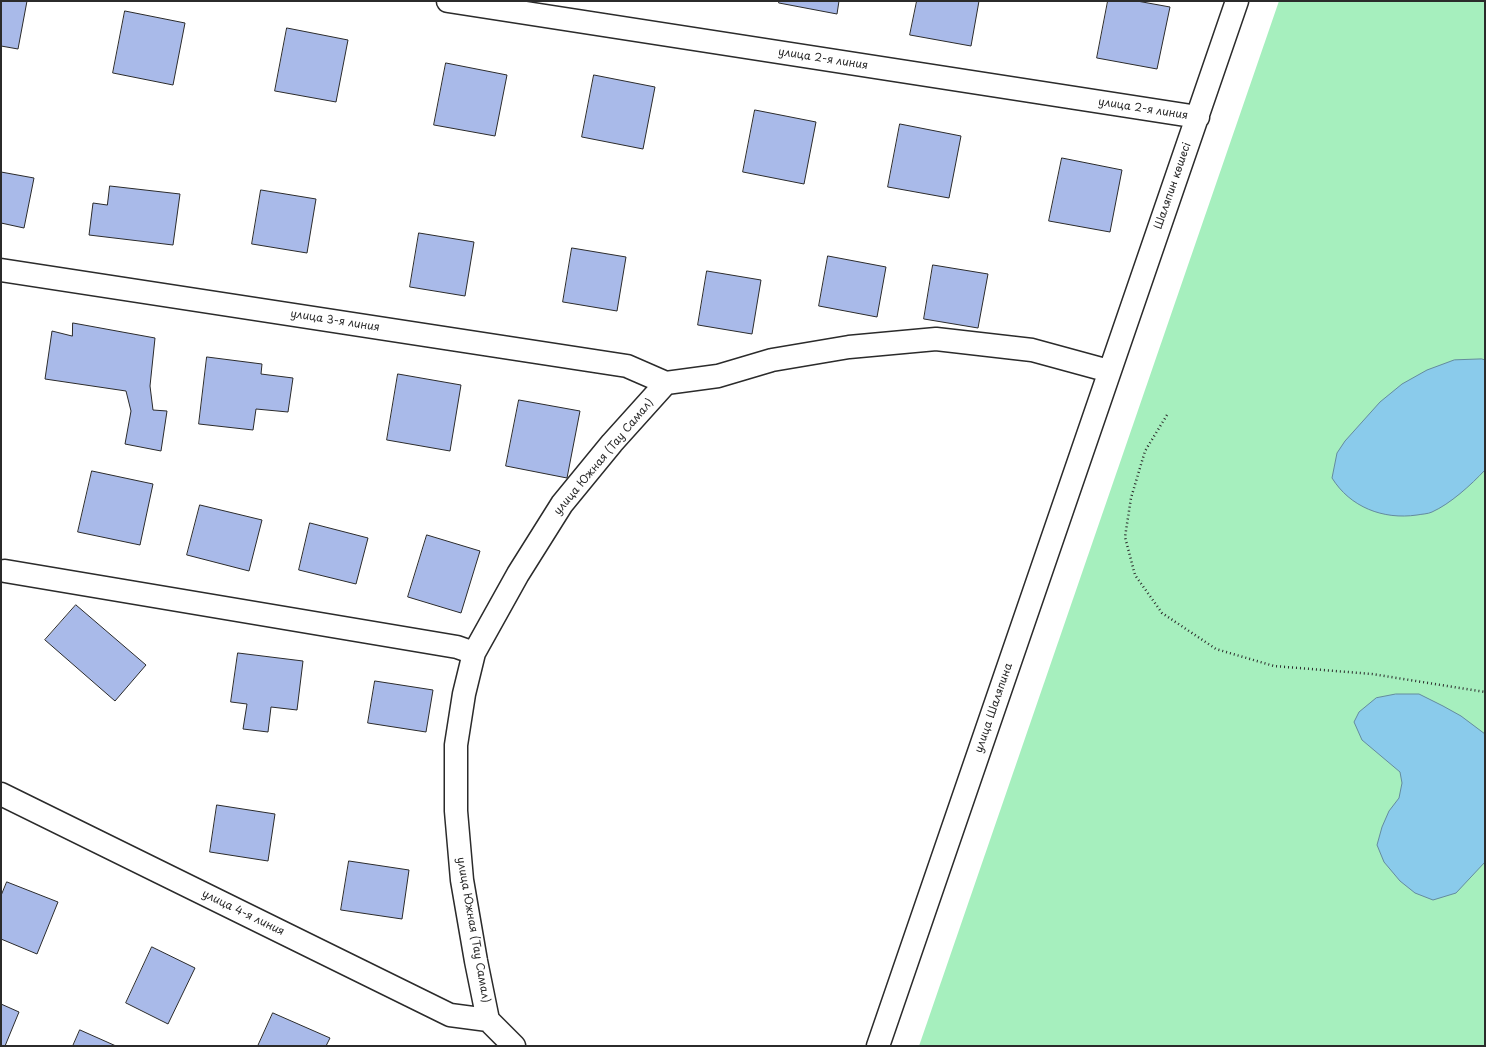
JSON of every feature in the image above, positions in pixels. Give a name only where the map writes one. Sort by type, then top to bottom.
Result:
[{"type":"street","name":"улица 2-я линия","points":[[448,1],[1198,117]]},
{"type":"street","name":"Шаляпин көшесі","points":[[1109,371],[1198,117],[1236,1]]},
{"type":"street","name":"улица 3-я линия","points":[[1,270],[627,366],[666,383]]},
{"type":"street","points":[[666,383],[718,376],[772,360],[849,347],[936,339],[1032,350],[1109,371]]},
{"type":"street","name":"улица Шаляпина","points":[[878,1046],[1109,371]]},
{"type":"street","name":"улица Южная (Тау Самал)","points":[[488,1020],[462,880],[456,811],[456,745],[464,694],[474,653],[518,574],[562,504],[612,443],[666,383]]},
{"type":"street","points":[[5,571],[457,647],[474,653]]},
{"type":"street","name":"улица 4-я линия","points":[[1,794],[450,1015],[488,1020]]},
{"type":"street","points":[[488,1020],[514,1046]]},
{"type":"path","points":[[1167,415],[1146,451],[1131,498],[1125,537],[1136,575],[1162,613],[1216,649],[1274,666],[1372,674],[1485,692]]},
{"type":"green space","points":[[1279,1],[1485,1],[1485,1046],[919,1046]]},
{"type":"water","points":[[1454,360],[1485,360],[1485,470],[1467,488],[1439,509],[1425,514],[1404,516],[1380,513],[1368,509],[1348,497],[1339,488],[1332,478],[1337,453],[1345,441],[1380,402],[1402,384],[1427,370]]},
{"type":"water","points":[[1396,694],[1419,694],[1461,716],[1485,734],[1485,862],[1456,893],[1433,900],[1415,893],[1400,881],[1384,862],[1377,845],[1382,827],[1389,811],[1399,798],[1402,783],[1400,772],[1362,740],[1354,722],[1359,712],[1376,698]]},
{"type":"building","points":[[1,1],[27,1],[18,49],[1,46]]},
{"type":"building","points":[[779,1],[839,1],[837,14],[779,3]]},
{"type":"building","points":[[917,1],[979,1],[971,46],[910,35]]},
{"type":"building","points":[[1108,1],[1137,1],[1170,7],[1157,69],[1097,58]]},
{"type":"building","points":[[125,11],[185,23],[173,85],[113,73]]},
{"type":"building","points":[[287,28],[348,40],[336,102],[275,91]]},
{"type":"building","points":[[446,63],[507,75],[495,136],[434,125]]},
{"type":"building","points":[[594,75],[655,87],[643,149],[582,137]]},
{"type":"building","points":[[755,110],[816,122],[804,184],[743,172]]},
{"type":"building","points":[[900,124],[961,136],[949,198],[888,187]]},
{"type":"building","points":[[1062,158],[1122,170],[1110,232],[1049,221]]},
{"type":"building","points":[[1,172],[34,178],[24,228],[1,223]]},
{"type":"building","points":[[110,186],[180,194],[173,245],[89,235],[93,203],[107,205]]},
{"type":"building","points":[[261,190],[316,199],[307,253],[252,244]]},
{"type":"building","points":[[419,233],[474,242],[465,296],[410,287]]},
{"type":"building","points":[[572,248],[626,257],[617,311],[563,302]]},
{"type":"building","points":[[828,256],[886,267],[877,317],[819,306]]},
{"type":"building","points":[[933,265],[988,274],[978,328],[924,319]]},
{"type":"building","points":[[707,271],[761,280],[752,334],[698,325]]},
{"type":"building","points":[[73,323],[155,338],[150,386],[153,410],[167,411],[161,451],[125,444],[131,411],[126,391],[45,379],[52,331],[72,336]]},
{"type":"building","points":[[207,357],[262,364],[261,374],[293,378],[288,412],[256,409],[253,430],[199,424]]},
{"type":"building","points":[[398,374],[461,385],[450,451],[387,440]]},
{"type":"building","points":[[519,400],[580,411],[567,478],[506,466]]},
{"type":"building","points":[[92,471],[153,484],[140,545],[78,532]]},
{"type":"building","points":[[200,505],[262,520],[249,571],[187,555]]},
{"type":"building","points":[[310,523],[368,538],[356,584],[299,570]]},
{"type":"building","points":[[427,535],[480,551],[461,613],[408,597]]},
{"type":"building","points":[[76,605],[146,665],[115,701],[45,640]]},
{"type":"building","points":[[238,653],[303,661],[297,710],[271,707],[268,732],[243,729],[247,704],[231,702]]},
{"type":"building","points":[[375,681],[433,690],[426,732],[368,723]]},
{"type":"building","points":[[217,805],[275,814],[268,861],[210,852]]},
{"type":"building","points":[[349,861],[409,870],[402,919],[341,910]]},
{"type":"building","points":[[7,882],[58,902],[37,954],[1,939],[1,896]]},
{"type":"building","points":[[152,947],[195,968],[168,1024],[126,1003]]},
{"type":"building","points":[[1,1004],[19,1012],[5,1046],[1,1046]]},
{"type":"building","points":[[273,1013],[330,1038],[326,1046],[258,1046]]},
{"type":"building","points":[[80,1030],[116,1046],[73,1046]]}]
